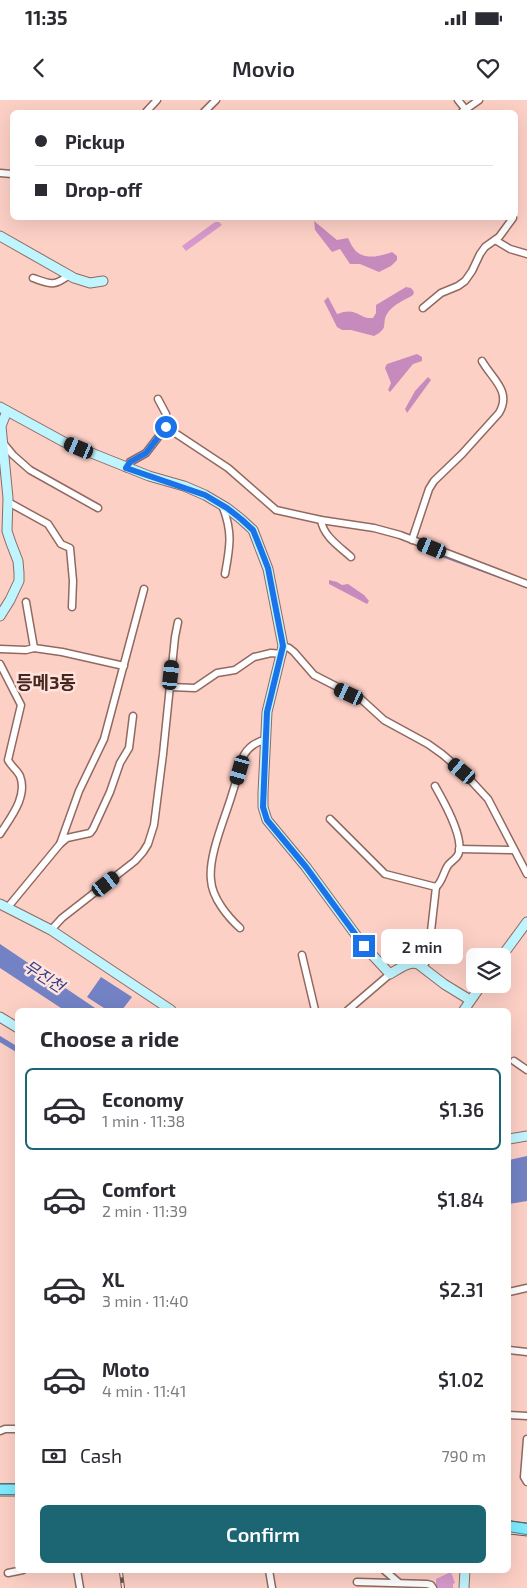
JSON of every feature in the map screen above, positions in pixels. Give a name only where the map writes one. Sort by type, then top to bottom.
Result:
[{"type":"main road","points":[[0,1489],[15,1489]]},
{"type":"main road","points":[[511,1526],[527,1528]]},
{"type":"street","points":[[148,110],[157,100]]},
{"type":"street","points":[[206,110],[216,100]]},
{"type":"street","points":[[465,110],[479,100]]},
{"type":"street","points":[[423,308],[441,293],[465,281],[485,247],[503,232],[512,220]]},
{"type":"street","points":[[0,236],[84,282],[96,283],[103,281]]},
{"type":"street","points":[[495,240],[510,249],[527,254]]},
{"type":"street","points":[[33,278],[50,284],[57,283],[69,275]]},
{"type":"street","points":[[412,540],[429,489],[434,481],[462,454],[504,405],[500,386],[488,372],[482,361]]},
{"type":"street","points":[[126,468],[130,462],[146,453],[166,427],[166,414],[158,400]]},
{"type":"street","points":[[0,616],[19,581],[18,560],[10,543],[7,530],[8,502],[0,426],[3,409],[64,442],[126,468],[184,486],[205,495],[221,504],[253,530],[268,568],[283,650],[267,712],[263,807],[267,820],[306,867],[364,946],[390,974]]},
{"type":"street","points":[[166,427],[228,468],[276,510],[321,520],[374,528],[412,540],[527,584]]},
{"type":"street","points":[[2,441],[30,470],[98,508]]},
{"type":"street","points":[[8,502],[48,524],[61,544],[70,548],[73,581],[72,607]]},
{"type":"street","points":[[221,504],[227,519],[230,537],[225,574]]},
{"type":"street","points":[[321,520],[326,534],[352,556]]},
{"type":"street","points":[[60,844],[79,791],[104,740],[144,589]]},
{"type":"street","points":[[26,602],[34,648]]},
{"type":"street","points":[[50,930],[62,918],[135,861],[148,844],[154,825],[174,637],[178,622]]},
{"type":"street","points":[[0,649],[26,650],[34,648],[62,652],[124,666]]},
{"type":"street","points":[[170,687],[195,688],[217,673],[235,670],[254,658],[289,648],[314,675],[361,700],[384,720],[428,744],[462,771],[488,799],[527,874]]},
{"type":"street","points":[[0,664],[21,705],[8,760],[18,773],[22,785],[16,809],[0,834]]},
{"type":"street","points":[[133,716],[129,748],[120,763],[110,792],[93,829],[90,833],[67,838],[4,905],[50,930],[169,1008]]},
{"type":"street","points":[[240,928],[233,922],[213,891],[211,870],[223,822],[243,757],[254,743],[266,740]]},
{"type":"street","points":[[423,967],[428,958],[436,887],[444,876],[448,865],[459,854],[458,839],[451,816],[435,786]]},
{"type":"street","points":[[330,819],[384,874],[436,887]]},
{"type":"street","points":[[459,849],[514,850]]},
{"type":"street","points":[[508,948],[527,922]]},
{"type":"street","points":[[302,956],[315,1008]]},
{"type":"street","points":[[350,1008],[390,974],[413,962],[470,1000]]},
{"type":"street","points":[[465,1008],[475,993]]},
{"type":"street","points":[[0,1017],[15,1026]]},
{"type":"street","points":[[0,1022],[15,1027]]},
{"type":"street","points":[[514,1061],[527,1070]]},
{"type":"street","points":[[511,1139],[527,1136]]},
{"type":"street","points":[[511,1292],[527,1288]]},
{"type":"street","points":[[511,1350],[527,1352]]},
{"type":"street","points":[[511,1415],[527,1416]]},
{"type":"street","points":[[0,1431],[15,1429]]},
{"type":"street","points":[[527,1439],[524,1477],[527,1482]]},
{"type":"street","points":[[8,1573],[15,1572]]},
{"type":"street","points":[[78,1573],[80,1588]]},
{"type":"street","points":[[270,1573],[272,1588]]},
{"type":"street","points":[[388,1573],[398,1582]]},
{"type":"street","points":[[464,1588],[465,1573]]},
{"type":"street","points":[[357,1582],[427,1584],[431,1585],[432,1588]]},
{"type":"shaded area","points":[[314,221],[337,240],[348,238],[354,249],[365,256],[383,255],[392,252],[397,256],[397,260],[391,266],[379,272],[360,264],[350,264],[340,249],[332,252],[315,230]]},
{"type":"shaded area","points":[[215,222],[219,222],[222,225],[186,251],[182,246]]},
{"type":"shaded area","points":[[406,287],[411,288],[414,292],[413,295],[395,305],[389,311],[385,317],[384,328],[374,336],[351,330],[342,330],[337,327],[324,301],[328,297],[337,314],[349,311],[364,317],[373,318],[376,313],[376,305]]},
{"type":"shaded area","points":[[417,354],[422,357],[422,361],[413,364],[390,392],[388,390],[391,383],[385,368],[387,364]]},
{"type":"shaded area","points":[[428,377],[431,380],[407,413],[405,409],[415,391]]},
{"type":"shaded area","points":[[329,580],[342,585],[348,584],[364,595],[369,601],[367,604],[329,584]]},
{"type":"shaded area","points":[[451,1573],[455,1583],[453,1588],[436,1588],[436,1579]]},
{"type":"water","name":"무진천","points":[[0,944],[95,1008],[61,1008],[0,968]]},
{"type":"water","points":[[101,977],[132,997],[124,1008],[104,1008],[87,997]]},
{"type":"water","points":[[527,1156],[527,1201],[511,1204],[511,1160]]},
{"type":"waterway","points":[[423,549],[510,581]]},
{"type":"waterway","points":[[0,1039],[15,1048]]},
{"type":"tram line","points":[[0,1484],[15,1484]]},
{"type":"tram line","points":[[0,1496],[15,1496]]},
{"type":"tram line","points":[[511,1521],[527,1523]]},
{"type":"tram line","points":[[511,1534],[527,1536]]},
{"type":"railway","points":[[121,1573],[123,1588]]},
{"type":"district","name":"등메3동","points":[[46,683]]},
{"type":"route","points":[[166,427],[146,453],[130,462],[126,468],[184,486],[205,495],[227,508],[253,530],[268,568],[283,646],[267,712],[263,807],[267,820],[306,867],[364,946]]}]
